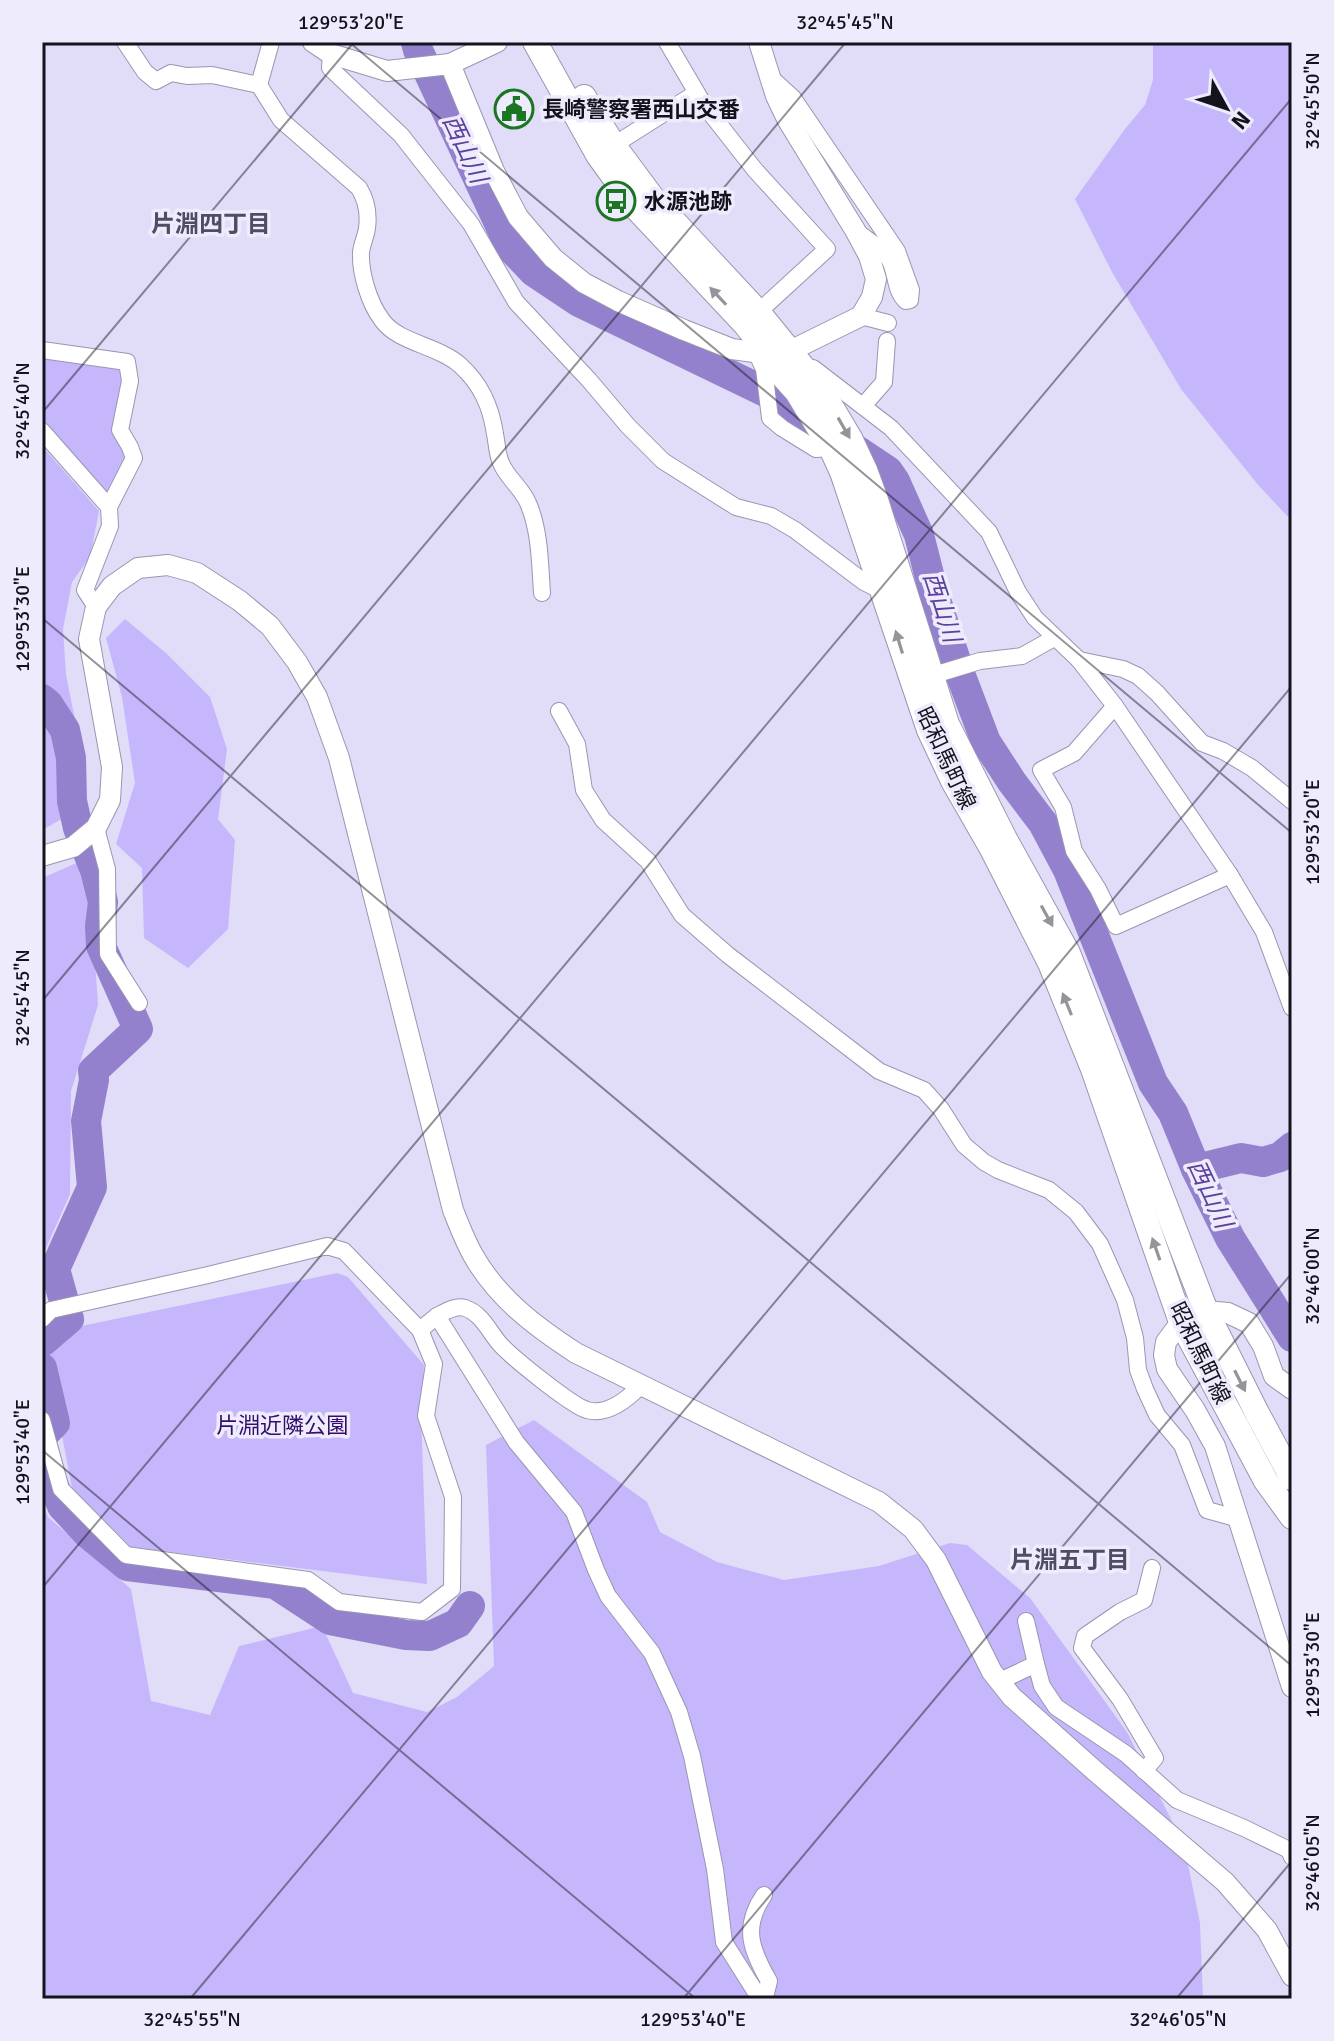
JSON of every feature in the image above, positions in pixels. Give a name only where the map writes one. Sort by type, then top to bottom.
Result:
[{"type":"main road","name":"昭和馬町線","points":[[535,42],[606,151],[654,200],[751,318],[771,359],[797,392],[831,448],[854,471]]},
{"type":"main road","name":"昭和馬町線","points":[[554,42],[600,125],[606,151]]},
{"type":"main road","name":"昭和馬町線","points":[[771,359],[820,388],[851,440],[854,471],[892,586],[947,724],[970,773],[1068,953],[1206,1311],[1292,1478]]},
{"type":"main road","name":"昭和馬町線","points":[[929,677],[929,730],[1050,963],[1093,1069],[1181,1322],[1266,1481],[1292,1517]]},
{"type":"street","points":[[125,42],[145,72],[156,81],[171,73],[212,75],[259,85],[281,120],[359,188],[366,200],[367,229],[361,249],[361,273],[382,321],[400,337],[425,345],[458,364],[484,394],[500,460],[524,494],[535,523],[542,593]]},
{"type":"street","points":[[259,85],[271,42]]},
{"type":"street","points":[[313,42],[331,54],[387,71],[450,64],[497,42]]},
{"type":"street","points":[[667,42],[704,105],[755,170],[827,249],[751,318],[771,359],[770,418],[816,449],[831,448]]},
{"type":"street","points":[[759,42],[776,96],[787,119],[855,230],[869,256],[876,279],[872,297],[861,316],[771,359]]},
{"type":"street","points":[[331,54],[330,68],[401,135],[471,224],[516,302],[663,461],[736,507],[771,516],[795,530],[864,582],[874,587],[892,586]]},
{"type":"street","points":[[450,64],[494,171],[518,217],[553,258],[584,283],[618,301],[732,349],[771,359],[863,406],[891,428],[989,532],[1018,592],[1035,618],[1079,660],[1115,706],[1230,875],[1264,932],[1292,1008]]},
{"type":"street","points":[[770,77],[793,98],[897,251],[911,290],[910,300],[906,301],[900,295],[887,256],[855,230]]},
{"type":"street","points":[[606,151],[696,93]]},
{"type":"street","points":[[861,316],[888,323]]},
{"type":"street","points":[[863,406],[884,382],[887,341]]},
{"type":"street","points":[[42,350],[127,362],[130,381],[120,430],[134,458],[109,507],[110,526],[85,590],[96,607]]},
{"type":"street","points":[[42,431],[109,507]]},
{"type":"street","points":[[42,856],[73,847],[96,828],[110,800],[112,767],[89,639],[96,607],[112,586],[138,568],[168,565],[197,573],[240,601],[270,626],[297,662],[317,697],[339,758],[453,1210],[472,1254],[489,1281],[550,1337],[576,1353],[879,1502],[913,1529],[936,1560],[992,1672],[1012,1697],[1225,1882],[1267,1930],[1292,1976]]},
{"type":"street","points":[[929,677],[975,662],[1022,656],[1054,638]]},
{"type":"street","points":[[1079,660],[1123,669],[1138,676],[1202,743],[1252,768],[1292,801]]},
{"type":"street","points":[[1115,706],[1074,753],[1041,770],[1063,807],[1074,851],[1116,926],[1230,875]]},
{"type":"street","points":[[559,711],[577,744],[584,790],[603,820],[648,861],[682,915],[728,955],[879,1071],[924,1090],[941,1109],[964,1145],[984,1162],[1049,1190],[1076,1212],[1100,1244],[1125,1300],[1135,1338],[1138,1370],[1145,1389],[1157,1415],[1182,1445],[1207,1510],[1239,1519]]},
{"type":"street","points":[[96,828],[107,869],[108,954],[139,1003]]},
{"type":"street","points":[[42,1319],[51,1310],[327,1246],[344,1251],[420,1330],[434,1364],[426,1416],[453,1497],[452,1589],[422,1612],[339,1602],[308,1580],[126,1555],[61,1489],[42,1420]]},
{"type":"street","points":[[420,1330],[437,1316],[457,1306],[468,1308],[481,1319],[500,1344],[558,1392],[587,1410],[601,1411],[615,1406],[630,1397],[641,1385]]},
{"type":"street","points":[[1292,1389],[1274,1376],[1263,1346],[1249,1323],[1228,1313],[1206,1311],[1181,1322],[1166,1342],[1164,1355],[1167,1369],[1215,1446],[1292,1687]]},
{"type":"street","points":[[437,1316],[516,1442],[574,1512],[608,1596],[652,1653],[679,1712],[692,1756],[715,1869],[724,1942],[761,1999]]},
{"type":"street","points":[[1144,1771],[1155,1758],[1120,1699],[1082,1648],[1085,1636],[1144,1600],[1152,1568]]},
{"type":"street","points":[[1026,1621],[1042,1686],[1056,1707],[1126,1754],[1177,1800],[1289,1850],[1292,1857]]},
{"type":"street","points":[[1000,1681],[1036,1664]]},
{"type":"street","points":[[761,1999],[769,1981],[750,1937],[754,1910],[764,1895]]},
{"type":"green space","points":[[1153,42],[1292,42],[1292,521],[1259,486],[1181,389],[1112,272],[1075,199],[1145,105],[1153,80]]},
{"type":"green space","points":[[42,358],[120,366],[125,379],[129,457],[108,495],[42,421]]},
{"type":"green space","points":[[42,446],[99,511],[90,557],[72,582],[63,629],[66,675],[84,764],[84,793],[67,816],[44,829],[42,829]]},
{"type":"green space","points":[[125,619],[167,654],[210,697],[227,749],[218,819],[235,840],[228,929],[188,968],[144,938],[142,868],[116,844],[135,783],[122,697],[106,638]]},
{"type":"green space","points":[[88,858],[98,1005],[71,1091],[70,1194],[42,1257],[42,878]]},
{"type":"green space","name":"片淵近隣公園","points":[[337,1273],[348,1277],[424,1365],[421,1413],[427,1584],[131,1547],[72,1488],[48,1362],[55,1340],[72,1328]]},
{"type":"green space","points":[[534,1420],[647,1502],[660,1532],[717,1562],[784,1580],[879,1566],[950,1543],[967,1545],[1030,1598],[1127,1732],[1184,1845],[1200,1923],[1203,1999],[42,1999],[42,1501],[48,1517],[131,1589],[151,1701],[210,1715],[239,1646],[322,1626],[353,1693],[427,1712],[457,1697],[494,1666],[486,1445]]},
{"type":"waterway","name":"西山川","points":[[416,42],[510,247],[534,272],[579,302],[780,399],[888,471],[895,481],[919,535],[934,594],[986,742],[1043,823],[1068,870],[1153,1083],[1173,1113],[1230,1238],[1292,1337]]},
{"type":"waterway","points":[[42,699],[65,730],[71,758],[72,801],[103,902],[101,946],[138,1029],[93,1071],[86,1121],[92,1187],[55,1269],[69,1319],[42,1342]]},
{"type":"waterway","points":[[1196,1169],[1241,1158],[1263,1162],[1280,1157],[1292,1147]]},
{"type":"waterway","points":[[42,1368],[55,1423],[42,1436]]},
{"type":"waterway","points":[[42,1457],[62,1506],[88,1534],[127,1566],[275,1584],[330,1620],[406,1635],[430,1636],[458,1623],[470,1606]]},
{"type":"place","name":"長崎警察署西山交番","points":[[514,109]]},
{"type":"place","name":"水源池跡","points":[[616,201]]},
{"type":"district","name":"片淵四丁目","points":[[211,224]]},
{"type":"district","name":"片淵五丁目","points":[[1070,1560]]}]
